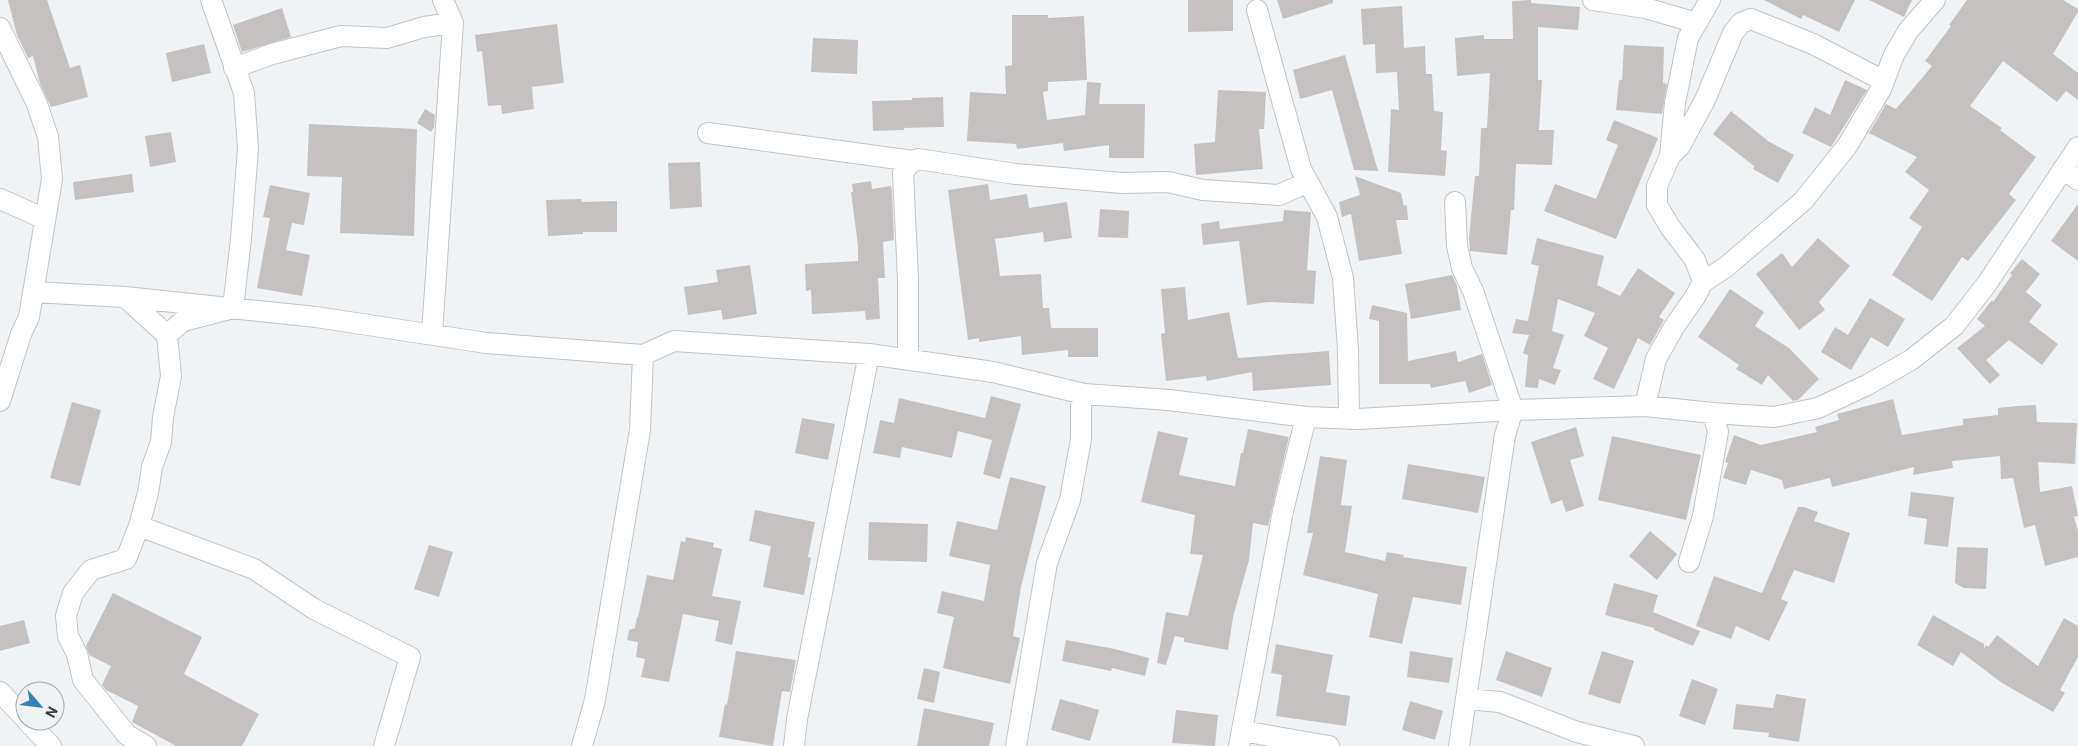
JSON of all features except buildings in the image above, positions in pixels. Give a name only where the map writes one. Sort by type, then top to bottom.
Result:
[{"type":"street","points":[[211,0],[244,94],[248,148],[241,239],[233,308]]},
{"type":"street","points":[[432,334],[454,23],[443,0]]},
{"type":"street","points":[[1593,0],[1645,8],[1697,23]]},
{"type":"street","points":[[1704,282],[1695,260],[1670,228],[1657,205],[1657,186],[1670,156],[1675,103],[1688,38],[1710,0]]},
{"type":"street","points":[[1645,406],[1656,359],[1674,327],[1704,282],[1726,267],[1803,201],[1847,146],[1884,81],[1894,55],[1908,31],[1935,0]]},
{"type":"street","points":[[1257,10],[1301,169],[1327,217],[1344,278],[1349,419]]},
{"type":"street","points":[[1670,156],[1680,146],[1705,100],[1732,33],[1741,22],[1751,19],[1812,44],[1884,81]]},
{"type":"street","points":[[234,68],[272,54],[341,36],[387,38],[424,27],[454,23]]},
{"type":"street","points":[[0,28],[37,104],[48,137],[52,179],[29,317],[20,334],[0,401]]},
{"type":"street","points":[[708,133],[913,161]]},
{"type":"street","points":[[33,292],[125,297],[233,308],[326,319],[486,343],[642,355],[674,341],[869,354],[994,372],[1081,393],[1169,400],[1306,417],[1349,419],[1513,410],[1645,406],[1774,417],[1818,408],[1866,385],[1911,360],[1954,326],[2071,174],[2078,147]]},
{"type":"street","points":[[908,359],[908,279],[903,173],[913,161],[918,159],[1016,174],[1122,183],[1168,182],[1203,190],[1278,196],[1308,182]]},
{"type":"street","points":[[0,199],[45,219]]},
{"type":"street","points":[[1455,202],[1457,246],[1462,268],[1473,291],[1513,410],[1506,435],[1459,746]]},
{"type":"street","points":[[125,297],[167,336],[171,376],[163,417],[161,442],[152,468],[148,493],[139,526],[126,559],[91,570],[73,593],[66,616],[68,636],[77,654],[83,680],[127,735],[146,746]]},
{"type":"street","points":[[167,336],[183,321],[233,308]]},
{"type":"street","points":[[794,746],[797,719],[869,354]]},
{"type":"street","points":[[582,746],[595,700],[640,430],[642,355]]},
{"type":"street","points":[[1016,746],[1047,563],[1070,500],[1080,439],[1081,393]]},
{"type":"street","points":[[1689,562],[1703,516],[1718,432],[1713,413]]},
{"type":"street","points":[[1306,417],[1283,511],[1241,738],[1329,746]]},
{"type":"street","points":[[139,526],[254,569],[314,608],[410,658],[384,746]]},
{"type":"street","points":[[0,692],[15,708]]},
{"type":"street","points":[[1466,699],[1500,702],[1577,732],[1634,746]]},
{"type":"street","points":[[37,731],[51,746]]}]
